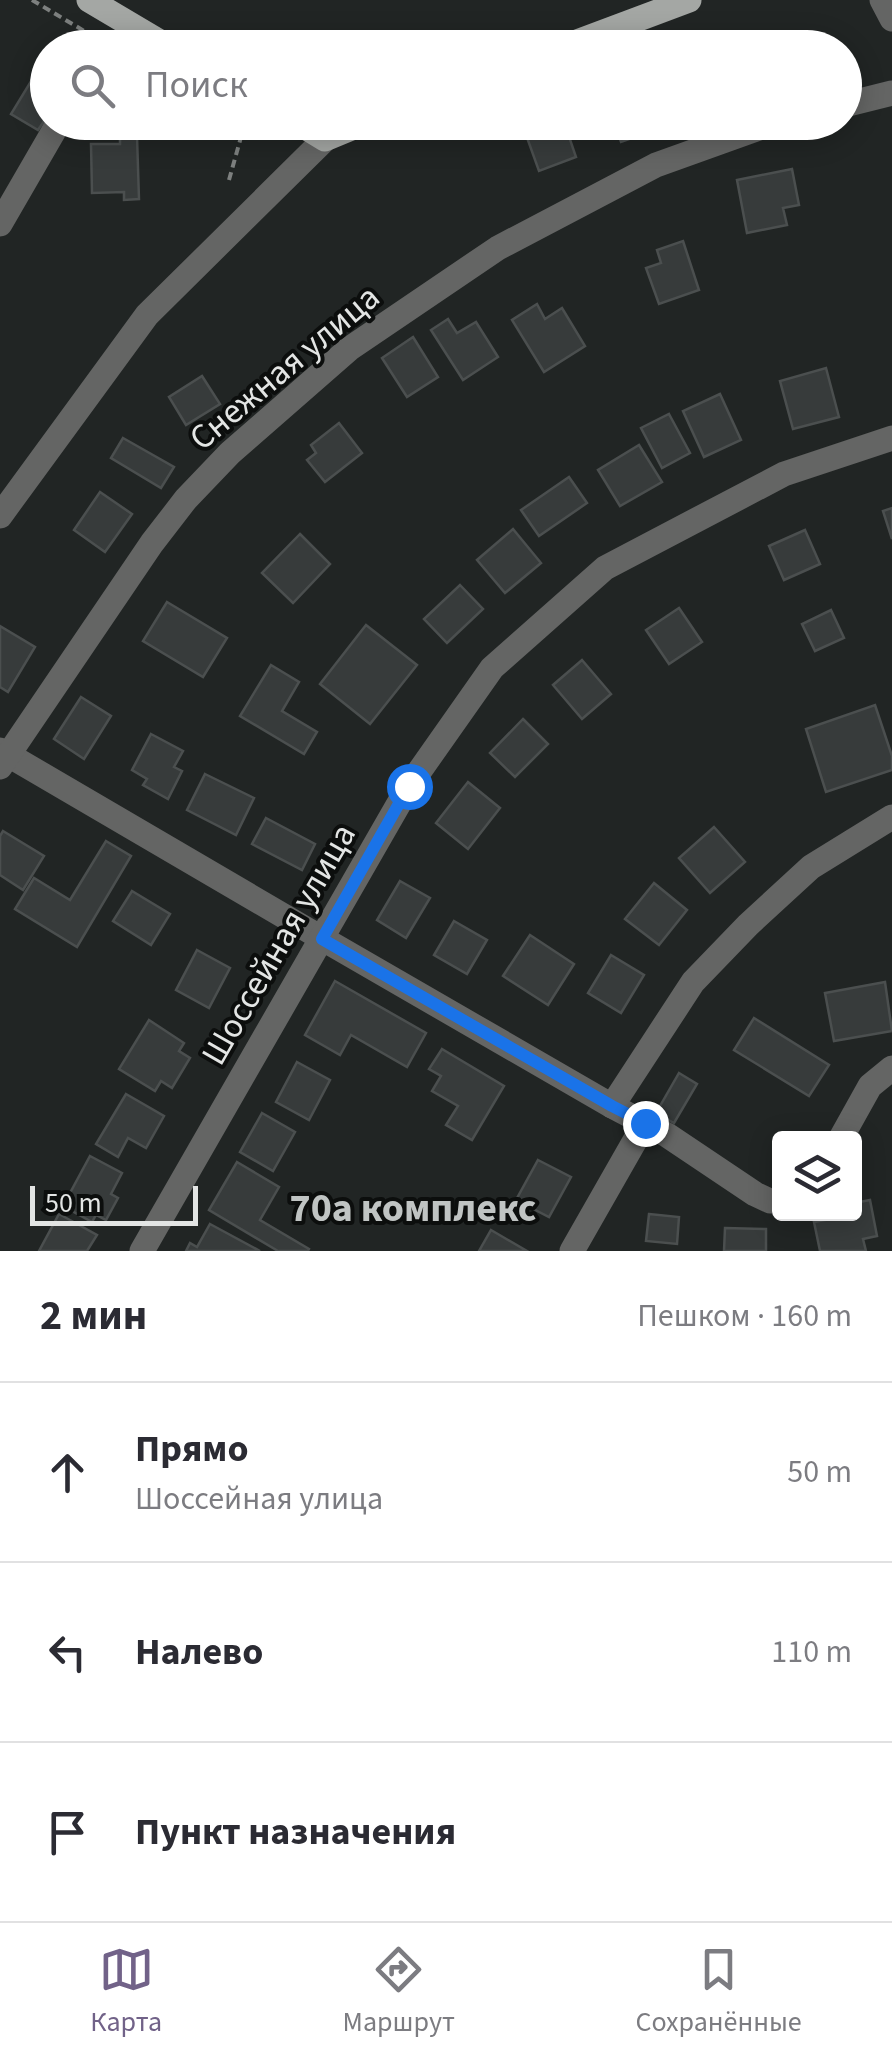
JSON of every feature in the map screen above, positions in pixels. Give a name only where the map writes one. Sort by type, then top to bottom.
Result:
[{"type":"main road","points":[[89,0],[140,30]]},
{"type":"main road","points":[[608,30],[689,0]]},
{"type":"street","points":[[882,0],[892,19]]},
{"type":"street","points":[[862,100],[892,93]]},
{"type":"street","points":[[0,224],[48,140]]},
{"type":"street","points":[[0,516],[147,316],[324,140]]},
{"type":"street","name":"Снежная улица","points":[[3,758],[186,498],[230,452],[349,349],[498,248],[656,165],[726,140]]},
{"type":"street","name":"Шоссейная улица","points":[[142,1251],[409,786],[492,668],[605,568],[784,474],[892,438]]},
{"type":"street","points":[[3,758],[656,1129],[772,1201]]},
{"type":"street","points":[[612,1106],[693,982],[748,925],[812,866],[892,817]]},
{"type":"street","points":[[845,1131],[870,1086],[892,1068]]},
{"type":"street","points":[[572,1251],[656,1129]]},
{"type":"path","points":[[32,0],[84,30]]},
{"type":"path","points":[[229,180],[240,140]]},
{"type":"building","points":[[30,83],[30,125],[11,114]]},
{"type":"building","points":[[120,140],[137,140],[139,199],[124,200],[124,192],[92,193],[91,144],[120,144]]},
{"type":"building","points":[[528,140],[570,140],[576,157],[539,171]]},
{"type":"building","points":[[792,169],[799,205],[783,208],[787,225],[747,233],[737,180]]},
{"type":"building","points":[[683,241],[699,290],[659,304],[646,268],[661,263],[657,250]]},
{"type":"building","points":[[537,304],[545,319],[562,308],[585,346],[544,372],[512,320]]},
{"type":"building","points":[[448,319],[457,333],[476,322],[498,357],[463,380],[431,330]]},
{"type":"building","points":[[413,337],[438,377],[407,397],[382,358]]},
{"type":"building","points":[[826,368],[839,417],[793,429],[780,381]]},
{"type":"building","points":[[202,376],[220,404],[186,425],[169,397]]},
{"type":"building","points":[[720,394],[741,440],[704,457],[683,411]]},
{"type":"building","points":[[669,414],[690,453],[662,468],[641,428]]},
{"type":"building","points":[[339,423],[362,453],[325,482],[307,460],[316,453],[311,445]]},
{"type":"building","points":[[123,438],[174,467],[161,488],[111,458]]},
{"type":"building","points":[[639,445],[662,482],[620,506],[598,470]]},
{"type":"building","points":[[569,477],[587,503],[539,536],[521,510]]},
{"type":"building","points":[[100,492],[132,514],[105,552],[74,530]]},
{"type":"building","points":[[892,508],[892,539],[883,511]]},
{"type":"building","points":[[513,529],[541,563],[505,593],[477,560]]},
{"type":"building","points":[[805,530],[820,564],[784,580],[769,546]]},
{"type":"building","points":[[300,534],[330,564],[293,603],[262,573]]},
{"type":"building","points":[[460,585],[483,609],[447,643],[424,619]]},
{"type":"building","points":[[167,602],[227,638],[203,677],[143,641]]},
{"type":"building","points":[[679,608],[702,642],[669,664],[646,630]]},
{"type":"building","points":[[831,610],[844,638],[815,651],[802,624]]},
{"type":"building","points":[[366,625],[417,665],[370,724],[320,684]]},
{"type":"building","points":[[0,626],[35,647],[8,692],[0,687]]},
{"type":"building","points":[[582,660],[611,694],[582,719],[553,685]]},
{"type":"building","points":[[271,665],[299,682],[282,711],[317,732],[304,754],[240,716]]},
{"type":"building","points":[[81,697],[111,716],[84,759],[54,739]]},
{"type":"building","points":[[875,705],[892,756],[892,770],[826,792],[806,729]]},
{"type":"building","points":[[523,719],[548,744],[515,777],[490,753]]},
{"type":"building","points":[[151,734],[183,751],[174,767],[182,771],[168,799],[143,785],[147,779],[132,770]]},
{"type":"building","points":[[205,774],[254,798],[236,835],[187,810]]},
{"type":"building","points":[[468,782],[500,808],[468,849],[436,823]]},
{"type":"building","points":[[266,818],[315,844],[302,870],[252,844]]},
{"type":"building","points":[[714,827],[745,862],[710,893],[679,858]]},
{"type":"building","points":[[3,831],[44,856],[23,890],[0,875]]},
{"type":"building","points":[[106,841],[131,856],[77,947],[15,909],[34,878],[70,900]]},
{"type":"building","points":[[400,881],[430,898],[406,938],[377,920]]},
{"type":"building","points":[[654,883],[687,910],[659,945],[625,919]]},
{"type":"building","points":[[132,891],[170,914],[151,945],[113,921]]},
{"type":"building","points":[[454,921],[487,940],[467,974],[434,955]]},
{"type":"building","points":[[530,935],[574,964],[548,1005],[503,976]]},
{"type":"building","points":[[197,950],[230,968],[209,1008],[176,990]]},
{"type":"building","points":[[611,955],[644,975],[621,1013],[588,993]]},
{"type":"building","points":[[335,981],[426,1033],[407,1067],[351,1035],[340,1055],[305,1035]]},
{"type":"building","points":[[885,982],[892,1031],[834,1041],[825,993]]},
{"type":"building","points":[[754,1018],[829,1065],[809,1096],[734,1050]]},
{"type":"building","points":[[149,1020],[184,1043],[179,1051],[190,1058],[172,1088],[161,1081],[155,1091],[119,1069]]},
{"type":"building","points":[[442,1049],[504,1086],[472,1140],[446,1125],[458,1106],[432,1091],[441,1076],[429,1069]]},
{"type":"building","points":[[297,1062],[330,1080],[309,1120],[276,1102]]},
{"type":"building","points":[[679,1073],[697,1084],[674,1123],[656,1113]]},
{"type":"building","points":[[126,1094],[164,1116],[146,1148],[128,1138],[118,1157],[96,1144]]},
{"type":"building","points":[[262,1113],[295,1132],[273,1171],[240,1152]]},
{"type":"building","points":[[90,1156],[122,1173],[111,1194],[118,1198],[106,1220],[96,1215],[92,1222],[63,1206]]},
{"type":"building","points":[[538,1160],[571,1177],[549,1217],[516,1200]]},
{"type":"building","points":[[237,1162],[279,1187],[260,1220],[308,1251],[278,1251],[209,1210]]},
{"type":"building","points":[[870,1200],[877,1236],[863,1239],[866,1251],[820,1251],[814,1222],[862,1221],[862,1202]]},
{"type":"building","points":[[59,1214],[97,1235],[87,1251],[39,1251]]},
{"type":"building","points":[[649,1214],[679,1217],[677,1244],[646,1241]]},
{"type":"building","points":[[210,1224],[260,1251],[186,1251],[190,1243],[197,1247]]},
{"type":"building","points":[[725,1228],[766,1229],[766,1251],[724,1251]]},
{"type":"building","points":[[491,1230],[527,1251],[479,1251]]},
{"type":"district","name":"70а комплекс","points":[[413,1207]]},
{"type":"route","points":[[409,786],[322,939],[645,1123]]}]
